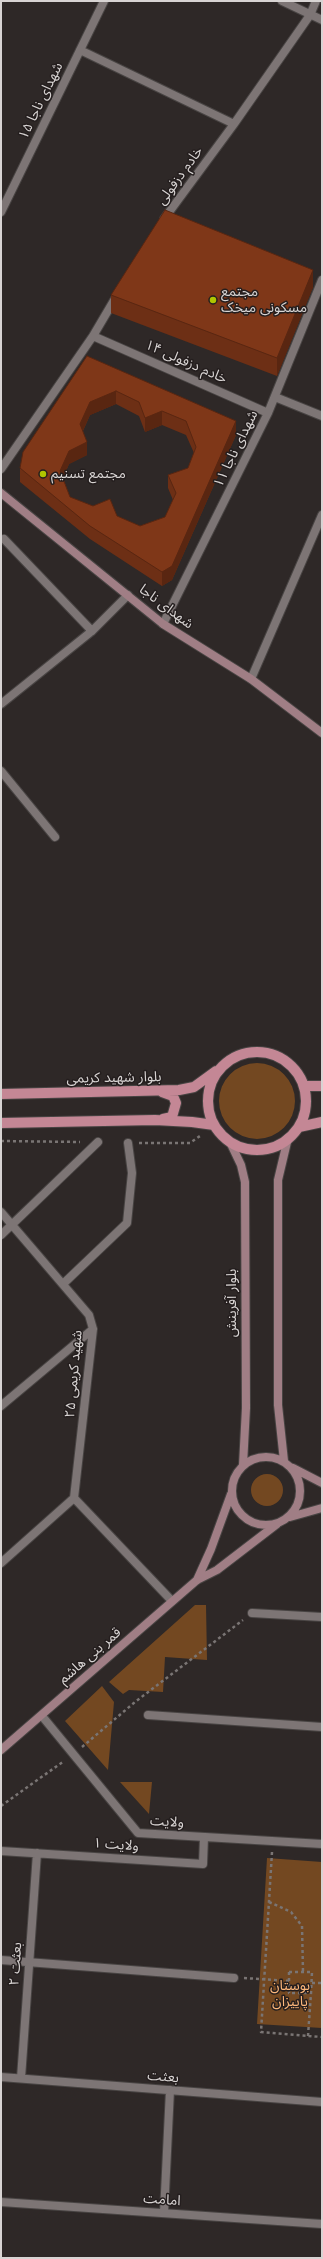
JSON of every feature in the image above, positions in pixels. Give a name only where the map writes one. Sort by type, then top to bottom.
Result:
[{"type":"main road","points":[[300,1127],[306,1107],[305,1086],[298,1073],[288,1062],[268,1053],[246,1053],[232,1058],[221,1068],[212,1081],[208,1096],[209,1111],[214,1126],[230,1142],[242,1148],[262,1150],[281,1144],[300,1127],[322,1122]]},
{"type":"main road","name":"بلوار شهید کریمی","points":[[1,1094],[159,1092],[194,1087],[221,1068]]},
{"type":"main road","points":[[305,1086],[322,1086]]},
{"type":"main road","points":[[155,1120],[172,1117],[175,1111],[176,1103],[173,1096],[159,1092]]},
{"type":"main road","points":[[1,1123],[155,1120],[192,1122],[214,1126]]},
{"type":"street","name":"شهدای ناجا ۱۵","points":[[1,212],[104,1]]},
{"type":"street","points":[[282,1],[322,20]]},
{"type":"street","name":"خادم دزفولی","points":[[164,224],[310,15],[316,1]]},
{"type":"street","points":[[80,50],[234,124]]},
{"type":"street","name":"شهدای ناجا ۱۱","points":[[164,624],[268,413],[319,279]]},
{"type":"street","points":[[1,470],[93,336],[122,288]]},
{"type":"street","name":"خادم دزفولی ۱۴","points":[[93,336],[268,413]]},
{"type":"street","points":[[275,397],[322,416]]},
{"type":"street","name":"شهدای ناجا","points":[[1,493],[164,624],[251,679],[322,733]]},
{"type":"street","points":[[251,679],[322,516]]},
{"type":"street","points":[[4,539],[92,631]]},
{"type":"street","points":[[1,704],[92,631],[128,595]]},
{"type":"street","points":[[1,771],[55,837]]},
{"type":"street","points":[[288,1138],[278,1180],[278,1405],[286,1463],[296,1473],[301,1492],[300,1501],[289,1518]]},
{"type":"street","points":[[1,1235],[98,1142]]},
{"type":"street","name":"بلوار آفرینش","points":[[230,1142],[241,1165],[245,1182],[246,1408],[243,1465]]},
{"type":"street","points":[[63,1284],[127,1223],[132,1173],[128,1143]]},
{"type":"street","name":"شهید کریمی ۲۵","points":[[1,1212],[89,1315],[92,1329],[74,1498]]},
{"type":"street","points":[[2,1404],[92,1329]]},
{"type":"street","points":[[196,1580],[212,1549],[237,1473],[243,1465],[252,1460],[263,1457],[274,1458],[322,1483]]},
{"type":"street","points":[[231,1491],[236,1507],[246,1519],[266,1526],[277,1524]]},
{"type":"street","points":[[1,1563],[74,1498],[172,1601]]},
{"type":"street","points":[[196,1580],[217,1570],[277,1524],[289,1518],[322,1508]]},
{"type":"street","name":"قمر بنی هاشم","points":[[1,1750],[42,1716],[196,1580]]},
{"type":"street","points":[[252,1612],[322,1617]]},
{"type":"street","points":[[148,1715],[322,1727]]},
{"type":"street","name":"ولایت","points":[[42,1716],[138,1833],[322,1844]]},
{"type":"street","name":"ولایت ۱","points":[[1,1851],[203,1864],[204,1837]]},
{"type":"street","name":"بعثت ۲","points":[[21,2078],[37,1853]]},
{"type":"street","points":[[1,1960],[234,1978]]},
{"type":"street","name":"بعثت","points":[[1,2077],[322,2102]]},
{"type":"street","points":[[164,2213],[170,2090]]},
{"type":"street","name":"امامت","points":[[1,2202],[322,2224]]},
{"type":"path","points":[[1,1806],[74,1754],[135,1702],[252,1612]]},
{"type":"path","points":[[273,1842],[261,2032],[322,2037]]},
{"type":"path","points":[[269,1902],[291,1912],[302,1926],[303,1972]]},
{"type":"path","points":[[308,2036],[312,1983],[312,1972],[289,1972],[289,1993],[311,1994]]},
{"type":"path","points":[[234,1978],[289,1981]]},
{"type":"path","points":[[312,1983],[322,1983]]},
{"type":"green space","points":[[257,1063],[272,1066],[284,1074],[292,1086],[295,1101],[292,1116],[284,1128],[272,1136],[257,1139],[242,1136],[230,1128],[222,1116],[219,1101],[222,1086],[230,1074],[242,1066]]},
{"type":"green space","points":[[264,1474],[270,1474],[279,1478],[283,1490],[279,1502],[270,1506],[264,1506],[255,1502],[251,1493],[251,1487],[255,1478]]},
{"type":"green space","points":[[195,1605],[206,1605],[207,1660],[165,1657],[163,1692],[129,1690],[123,1694],[109,1682]]},
{"type":"green space","points":[[102,1686],[114,1702],[108,1770],[65,1721]]},
{"type":"green space","points":[[120,1782],[152,1782],[149,1814]]},
{"type":"green space","name":"بوستان پاییزان","points":[[267,1858],[322,1862],[322,2028],[257,2024]]},
{"type":"building","name":"مجتمع مسکونی میخک","points":[[165,210],[313,270],[277,358],[111,295]]},
{"type":"building","name":"مجتمع تسنیم","points":[[87,356],[236,421],[172,566],[162,572],[90,526],[20,468],[23,452]],"holes":[[[116,391],[139,402],[145,418],[162,411],[186,421],[196,447],[188,468],[168,475],[176,493],[165,517],[140,526],[117,516],[110,499],[93,506],[70,497],[60,471],[69,451],[87,442],[80,424],[90,402]]]},
{"type":"place","name":"مجتمع مسکونی میخک","points":[[213,300]]},
{"type":"place","name":"مجتمع تسنیم","points":[[43,474]]}]
